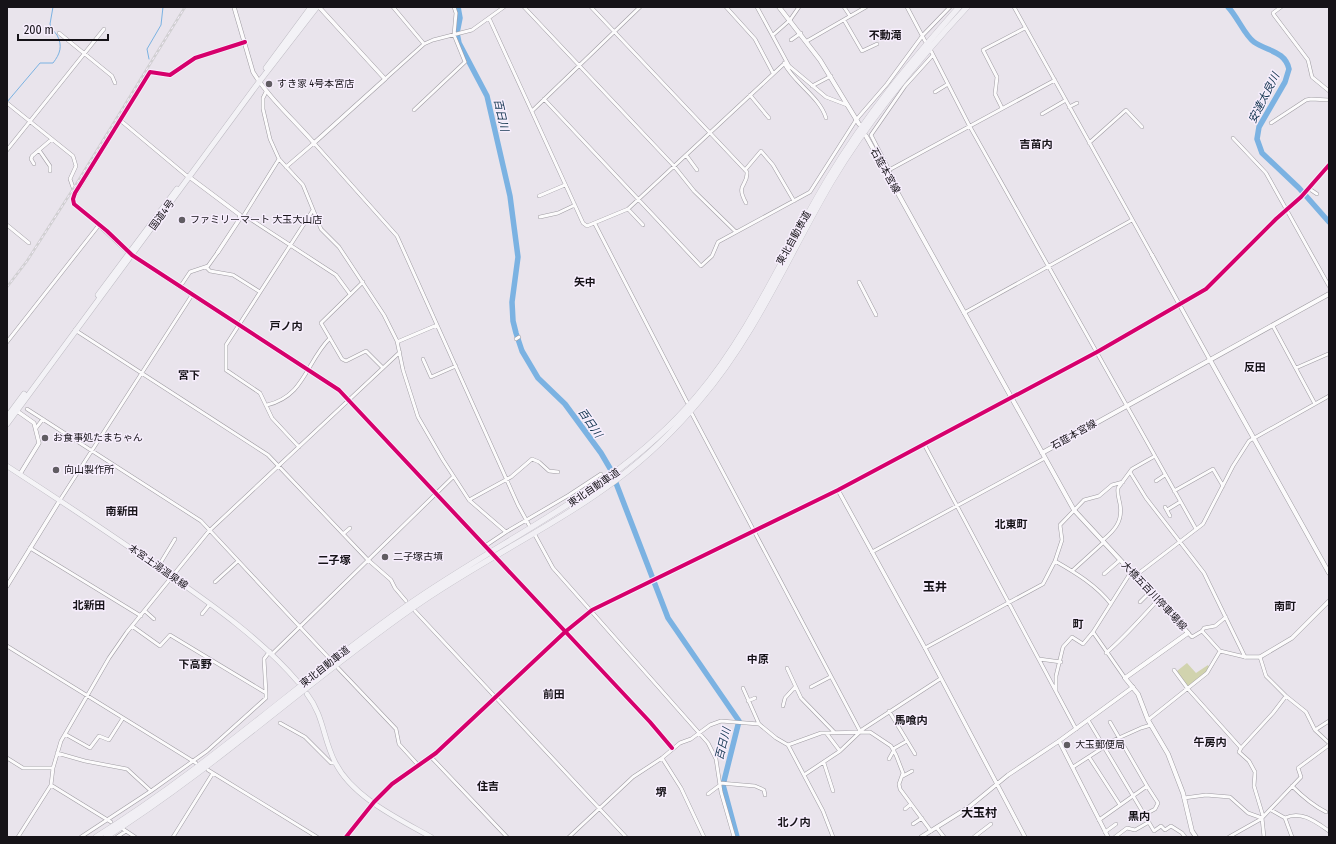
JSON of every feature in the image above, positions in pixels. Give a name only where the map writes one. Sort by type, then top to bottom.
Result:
[{"type":"highway","name":"国道4号","points":[[7,418],[259,81],[311,7]]},
{"type":"highway","name":"国道4号","points":[[259,81],[318,7]]},
{"type":"highway","name":"東北自動車道","points":[[106,837],[208,767],[366,642],[416,605],[462,575],[565,514],[608,483],[669,426],[715,373],[750,319],[815,202],[842,157],[893,84],[960,7]]},
{"type":"highway","name":"東北自動車道","points":[[616,476],[673,430],[720,376],[751,327],[819,205],[856,144],[902,82],[967,7]]},
{"type":"highway","name":"国道4号","points":[[7,424],[130,254]]},
{"type":"highway","name":"東北自動車道","points":[[96,837],[203,763],[362,638],[413,601],[608,483]]},
{"type":"main road","points":[[778,7],[807,41],[831,76],[857,122]]},
{"type":"main road","name":"石筵本宮線","points":[[866,136],[1042,453],[1210,360]]},
{"type":"main road","points":[[1329,294],[1210,360],[1329,573]]},
{"type":"main road","name":"大橋五百川停車場線","points":[[1042,453],[1074,510],[1188,633],[1125,678]]},
{"type":"main road","name":"本宮土湯温泉線","points":[[7,466],[60,500],[210,604],[271,653],[298,682]]},
{"type":"main road","points":[[1125,678],[1139,696],[1148,720],[1164,746],[1184,798],[1192,831],[1196,837]]},
{"type":"main road","points":[[307,694],[320,714],[335,763],[347,781],[401,821],[430,837]]},
{"type":"street","points":[[234,7],[253,72],[266,92],[397,236],[529,525]]},
{"type":"street","points":[[318,7],[385,79]]},
{"type":"street","points":[[393,7],[424,44]]},
{"type":"street","points":[[414,110],[465,62],[454,35],[456,26],[454,7]]},
{"type":"street","points":[[286,167],[424,44],[461,34],[476,28],[504,7]]},
{"type":"street","points":[[524,7],[674,166],[694,191],[736,232]]},
{"type":"street","points":[[591,7],[745,170],[747,177],[740,189],[746,203]]},
{"type":"street","points":[[532,111],[640,7]]},
{"type":"street","points":[[726,7],[755,39],[773,73]]},
{"type":"street","points":[[757,7],[773,36],[790,74],[820,106],[826,118]]},
{"type":"street","points":[[773,36],[790,20],[799,7]]},
{"type":"street","points":[[844,7],[850,16]]},
{"type":"street","points":[[807,41],[866,7]]},
{"type":"street","points":[[907,7],[925,40]]},
{"type":"street","points":[[544,99],[702,266],[712,256],[718,242],[794,201],[812,189],[857,122],[923,35],[950,7]]},
{"type":"street","points":[[1014,7],[1210,360]]},
{"type":"street","points":[[1281,7],[1273,13],[1274,15],[1308,60],[1312,78],[1329,91]]},
{"type":"street","points":[[489,18],[565,185],[586,226],[595,224],[628,208],[638,200],[785,62]]},
{"type":"street","points":[[844,20],[862,51],[877,44]]},
{"type":"street","points":[[1002,108],[994,94],[997,77],[983,50],[1025,28]]},
{"type":"street","points":[[7,150],[104,29]]},
{"type":"street","points":[[59,33],[112,76],[115,82]]},
{"type":"street","points":[[791,40],[801,34]]},
{"type":"street","points":[[244,42],[195,58],[170,75],[165,76],[151,72],[75,193],[73,199],[74,204],[130,254],[192,296],[339,390],[487,548],[506,532],[570,495],[601,474]]},
{"type":"street","points":[[931,51],[948,84],[954,100],[1196,529]]},
{"type":"street","points":[[890,181],[892,178],[889,170],[871,135],[906,86],[933,55]]},
{"type":"street","points":[[785,62],[828,98],[849,106]]},
{"type":"street","points":[[812,86],[831,76]]},
{"type":"street","points":[[889,170],[969,125],[1055,80]]},
{"type":"street","points":[[935,92],[948,84]]},
{"type":"street","points":[[266,92],[263,98],[263,109],[270,139],[279,159],[303,185],[321,229],[339,247],[377,303],[397,342],[403,370],[418,417],[453,477],[469,500],[506,532]]},
{"type":"street","points":[[750,95],[769,118]]},
{"type":"street","points":[[1271,122],[1306,100],[1312,98],[1329,100]]},
{"type":"street","points":[[1042,114],[1066,100]]},
{"type":"street","points":[[8,103],[73,156],[75,161],[75,170],[70,179],[75,193]]},
{"type":"street","points":[[1069,107],[1076,103]]},
{"type":"street","points":[[1089,143],[1126,110],[1142,127]]},
{"type":"street","points":[[120,120],[188,176],[242,215],[336,275],[350,294]]},
{"type":"street","points":[[34,164],[31,157],[52,138]]},
{"type":"street","points":[[1233,138],[1266,172],[1329,286]]},
{"type":"street","points":[[39,150],[50,166],[50,171]]},
{"type":"street","points":[[745,170],[761,151],[773,165],[794,201]]},
{"type":"street","points":[[686,155],[697,170]]},
{"type":"street","points":[[180,287],[191,271],[206,267],[211,263],[279,159]]},
{"type":"street","points":[[346,837],[374,802],[392,784],[431,757],[565,632],[592,610],[838,490],[1097,352],[1178,303],[1206,289],[1301,197],[1329,165]]},
{"type":"street","points":[[539,196],[565,185]]},
{"type":"street","points":[[1308,189],[1317,194]]},
{"type":"street","points":[[540,218],[558,213],[575,205]]},
{"type":"street","points":[[628,208],[644,225]]},
{"type":"street","points":[[299,447],[272,418],[260,393],[226,370],[226,344],[312,210]]},
{"type":"street","points":[[964,312],[1132,220]]},
{"type":"street","points":[[595,224],[687,402]]},
{"type":"street","points":[[7,225],[29,242]]},
{"type":"street","points":[[7,342],[99,225]]},
{"type":"street","points":[[206,267],[210,271],[233,275],[260,292]]},
{"type":"street","points":[[363,282],[322,321],[330,338],[344,360],[366,351],[383,368]]},
{"type":"street","points":[[859,282],[876,315]]},
{"type":"street","points":[[7,586],[91,450],[192,296]]},
{"type":"street","points":[[397,342],[437,325]]},
{"type":"street","points":[[1273,326],[1315,404]]},
{"type":"street","points":[[75,330],[268,455],[367,559],[391,580],[395,588],[406,601]]},
{"type":"street","points":[[266,405],[275,403],[291,394],[330,338]]},
{"type":"street","points":[[18,837],[51,785],[57,753],[65,734],[121,639],[209,531],[400,352]]},
{"type":"street","points":[[1296,368],[1328,354]]},
{"type":"street","points":[[423,359],[431,377],[456,366]]},
{"type":"street","points":[[1056,691],[1056,676],[1061,662],[1064,646],[1070,638],[1074,638],[1083,644],[1133,574],[1180,542],[1203,524],[1246,444],[1254,437],[1329,396]]},
{"type":"street","points":[[27,409],[201,521],[329,658]]},
{"type":"street","points":[[16,411],[33,421],[36,428],[38,446],[20,474]]},
{"type":"street","points":[[692,414],[830,677],[861,731]]},
{"type":"street","points":[[36,428],[43,419]]},
{"type":"street","points":[[924,444],[1076,729]]},
{"type":"street","points":[[1072,571],[1104,541],[1118,524],[1120,510],[1117,492],[1122,482],[1134,467],[1155,456]]},
{"type":"street","points":[[872,552],[1045,458]]},
{"type":"street","points":[[469,500],[507,479],[532,459],[539,462],[549,471],[558,472]]},
{"type":"street","points":[[1174,491],[1213,469],[1223,486]]},
{"type":"street","points":[[1130,472],[1137,485],[1204,573],[1244,657]]},
{"type":"street","points":[[1156,480],[1165,475]]},
{"type":"street","points":[[80,837],[109,821],[195,762],[266,698],[264,659],[316,613],[367,559],[453,477]]},
{"type":"street","points":[[925,648],[1043,584],[1055,561],[1062,537],[1060,526],[1084,500],[1099,496],[1112,485],[1122,482]]},
{"type":"street","points":[[838,490],[925,648],[940,679],[1025,837]]},
{"type":"street","points":[[1170,516],[1166,509],[1180,502]]},
{"type":"street","points":[[343,534],[350,528]]},
{"type":"street","points":[[535,535],[554,568],[708,744],[722,784],[734,837]]},
{"type":"street","points":[[158,567],[175,539]]},
{"type":"street","points":[[30,548],[141,616]]},
{"type":"street","points":[[496,558],[650,722],[672,748]]},
{"type":"street","points":[[1104,574],[1120,560]]},
{"type":"street","points":[[215,582],[238,561]]},
{"type":"street","points":[[1055,561],[1072,571],[1102,594],[1111,604]]},
{"type":"street","points":[[1140,602],[1150,592]]},
{"type":"street","points":[[1106,653],[1124,639],[1130,629],[1158,600]]},
{"type":"street","points":[[1202,631],[1220,651],[1244,657],[1260,657],[1298,634],[1329,601]]},
{"type":"street","points":[[202,614],[210,604]]},
{"type":"street","points":[[145,611],[154,619]]},
{"type":"street","points":[[415,611],[626,837]]},
{"type":"street","points":[[1188,633],[1192,637],[1204,628],[1215,626],[1226,617]]},
{"type":"street","points":[[132,626],[160,646],[170,635],[266,693]]},
{"type":"street","points":[[1093,632],[1106,653],[1125,678]]},
{"type":"street","points":[[7,646],[195,762]]},
{"type":"street","points":[[1148,720],[1207,673],[1220,651]]},
{"type":"street","points":[[1229,837],[1271,810],[1301,777],[1298,768],[1329,744],[1315,730],[1306,712],[1286,696],[1266,676],[1260,657]]},
{"type":"street","points":[[1039,659],[1061,662]]},
{"type":"street","points":[[338,668],[396,729],[399,744],[419,766]]},
{"type":"street","points":[[787,668],[795,687],[802,698],[835,734]]},
{"type":"street","points":[[1174,670],[1188,689],[1241,748]]},
{"type":"street","points":[[811,687],[830,677]]},
{"type":"street","points":[[804,775],[840,751],[861,731],[889,711],[940,679]]},
{"type":"street","points":[[783,706],[785,698],[795,687]]},
{"type":"street","points":[[921,837],[969,807],[996,784],[1076,729],[1133,687]]},
{"type":"street","points":[[742,688],[759,724],[776,738],[788,745],[823,811],[833,837]]},
{"type":"street","points":[[1264,837],[1262,817],[1254,786],[1255,772],[1249,761],[1239,752],[1273,714],[1286,696]]},
{"type":"street","points":[[748,701],[756,698]]},
{"type":"street","points":[[889,711],[915,754]]},
{"type":"street","points":[[845,715],[849,712]]},
{"type":"street","points":[[65,734],[90,748],[99,736],[109,740],[123,718]]},
{"type":"street","points":[[1088,720],[1154,832],[1161,826],[1165,830],[1171,826],[1182,832],[1185,837]]},
{"type":"street","points":[[569,837],[633,777],[662,758],[672,748],[700,734],[721,721],[759,724]]},
{"type":"street","points":[[1315,730],[1329,721]]},
{"type":"street","points":[[1110,722],[1158,803],[1155,808],[1144,815]]},
{"type":"street","points":[[280,723],[305,737],[327,759],[335,763]]},
{"type":"street","points":[[1073,767],[1118,737],[1151,725]]},
{"type":"street","points":[[788,745],[815,735],[861,731],[870,732],[893,749],[903,776]]},
{"type":"street","points":[[827,734],[840,751]]},
{"type":"street","points":[[889,759],[893,749],[907,741]]},
{"type":"street","points":[[1059,741],[1106,835],[1116,824]]},
{"type":"street","points":[[57,753],[86,761],[127,769],[151,791]]},
{"type":"street","points":[[431,757],[507,837]]},
{"type":"street","points":[[1089,757],[1120,805]]},
{"type":"street","points":[[7,758],[23,768],[53,768]]},
{"type":"street","points":[[662,758],[681,788],[704,837]]},
{"type":"street","points":[[824,763],[833,791]]},
{"type":"street","points":[[208,770],[317,837]]},
{"type":"street","points":[[912,771],[903,776],[898,786],[931,831]]},
{"type":"street","points":[[173,837],[213,773]]},
{"type":"street","points":[[708,794],[722,784],[758,786],[764,790],[765,795]]},
{"type":"street","points":[[51,785],[109,821]]},
{"type":"street","points":[[1099,820],[1147,786]]},
{"type":"street","points":[[1292,786],[1301,796],[1316,808],[1326,812]]},
{"type":"street","points":[[1184,798],[1206,794],[1230,797],[1248,813],[1262,817]]},
{"type":"street","points":[[904,809],[911,804]]},
{"type":"street","points":[[1271,810],[1285,818],[1292,837]]},
{"type":"street","points":[[1285,818],[1296,815],[1306,817],[1329,831]]},
{"type":"street","points":[[913,824],[922,818]]},
{"type":"street","points":[[1115,837],[1128,828],[1135,830],[1149,822]]},
{"type":"street","points":[[974,837],[991,824]]},
{"type":"street","points":[[937,828],[944,837]]},
{"type":"street","points":[[117,837],[124,830],[136,837]]},
{"type":"street","points":[[1237,833],[1239,837]]},
{"type":"green space","points":[[1187,663],[1196,673],[1208,665],[1209,667],[1206,672],[1188,688],[1177,671]]},
{"type":"waterway","points":[[7,102],[40,63],[53,63],[60,50],[59,39],[50,24],[53,7]]},
{"type":"waterway","points":[[149,59],[147,49],[161,25],[163,7]]},
{"type":"waterway","name":"百日川","points":[[458,7],[460,18],[457,33],[459,43],[487,96],[510,196],[518,257],[512,302],[513,321],[522,351],[538,378],[565,404],[601,453],[611,470],[668,618],[739,721],[723,785],[737,837]]},
{"type":"waterway","name":"安達太良川","points":[[1228,7],[1251,39],[1259,45],[1284,58],[1289,69],[1285,82],[1259,127],[1257,139],[1262,153],[1299,188],[1329,222]]},
{"type":"railway","points":[[7,287],[27,261],[75,186],[185,7]]},
{"type":"cycle path","points":[[245,42],[195,58],[170,75],[150,72],[75,193],[73,199],[74,204],[107,231],[132,255],[339,390],[650,722],[672,748]]},
{"type":"cycle path","points":[[346,837],[374,802],[392,784],[436,753],[565,632],[592,610],[838,490],[1097,352],[1206,289],[1276,219],[1301,197],[1329,165]]},
{"type":"place","name":"すき家 4号本宮店","points":[[269,84]]},
{"type":"place","name":"ファミリーマート 大玉大山店","points":[[182,220]]},
{"type":"place","name":"お食事処たまちゃん","points":[[45,438]]},
{"type":"place","name":"向山製作所","points":[[56,470]]},
{"type":"place","name":"二子塚古墳","points":[[385,557]]},
{"type":"place","name":"大玉郵便局","points":[[1067,745]]},
{"type":"district","name":"不動滝","points":[[885,35]]},
{"type":"district","name":"吉苗内","points":[[1036,144]]},
{"type":"district","name":"矢中","points":[[585,282]]},
{"type":"district","name":"戸ノ内","points":[[286,326]]},
{"type":"district","name":"反田","points":[[1255,367]]},
{"type":"district","name":"宮下","points":[[189,375]]},
{"type":"district","name":"南新田","points":[[122,511]]},
{"type":"district","name":"北東町","points":[[1011,524]]},
{"type":"district","name":"二子塚","points":[[334,560]]},
{"type":"district","name":"玉井","points":[[935,587]]},
{"type":"district","name":"北新田","points":[[89,605]]},
{"type":"district","name":"南町","points":[[1285,606]]},
{"type":"district","name":"町","points":[[1078,624]]},
{"type":"district","name":"中原","points":[[758,659]]},
{"type":"district","name":"下高野","points":[[195,664]]},
{"type":"district","name":"前田","points":[[554,694]]},
{"type":"district","name":"馬喰内","points":[[911,720]]},
{"type":"district","name":"午房内","points":[[1210,742]]},
{"type":"district","name":"住吉","points":[[488,786]]},
{"type":"district","name":"堺","points":[[661,792]]},
{"type":"district","name":"大玉村","points":[[979,813]]},
{"type":"district","name":"黒内","points":[[1139,816]]},
{"type":"district","name":"北ノ内","points":[[794,822]]}]
